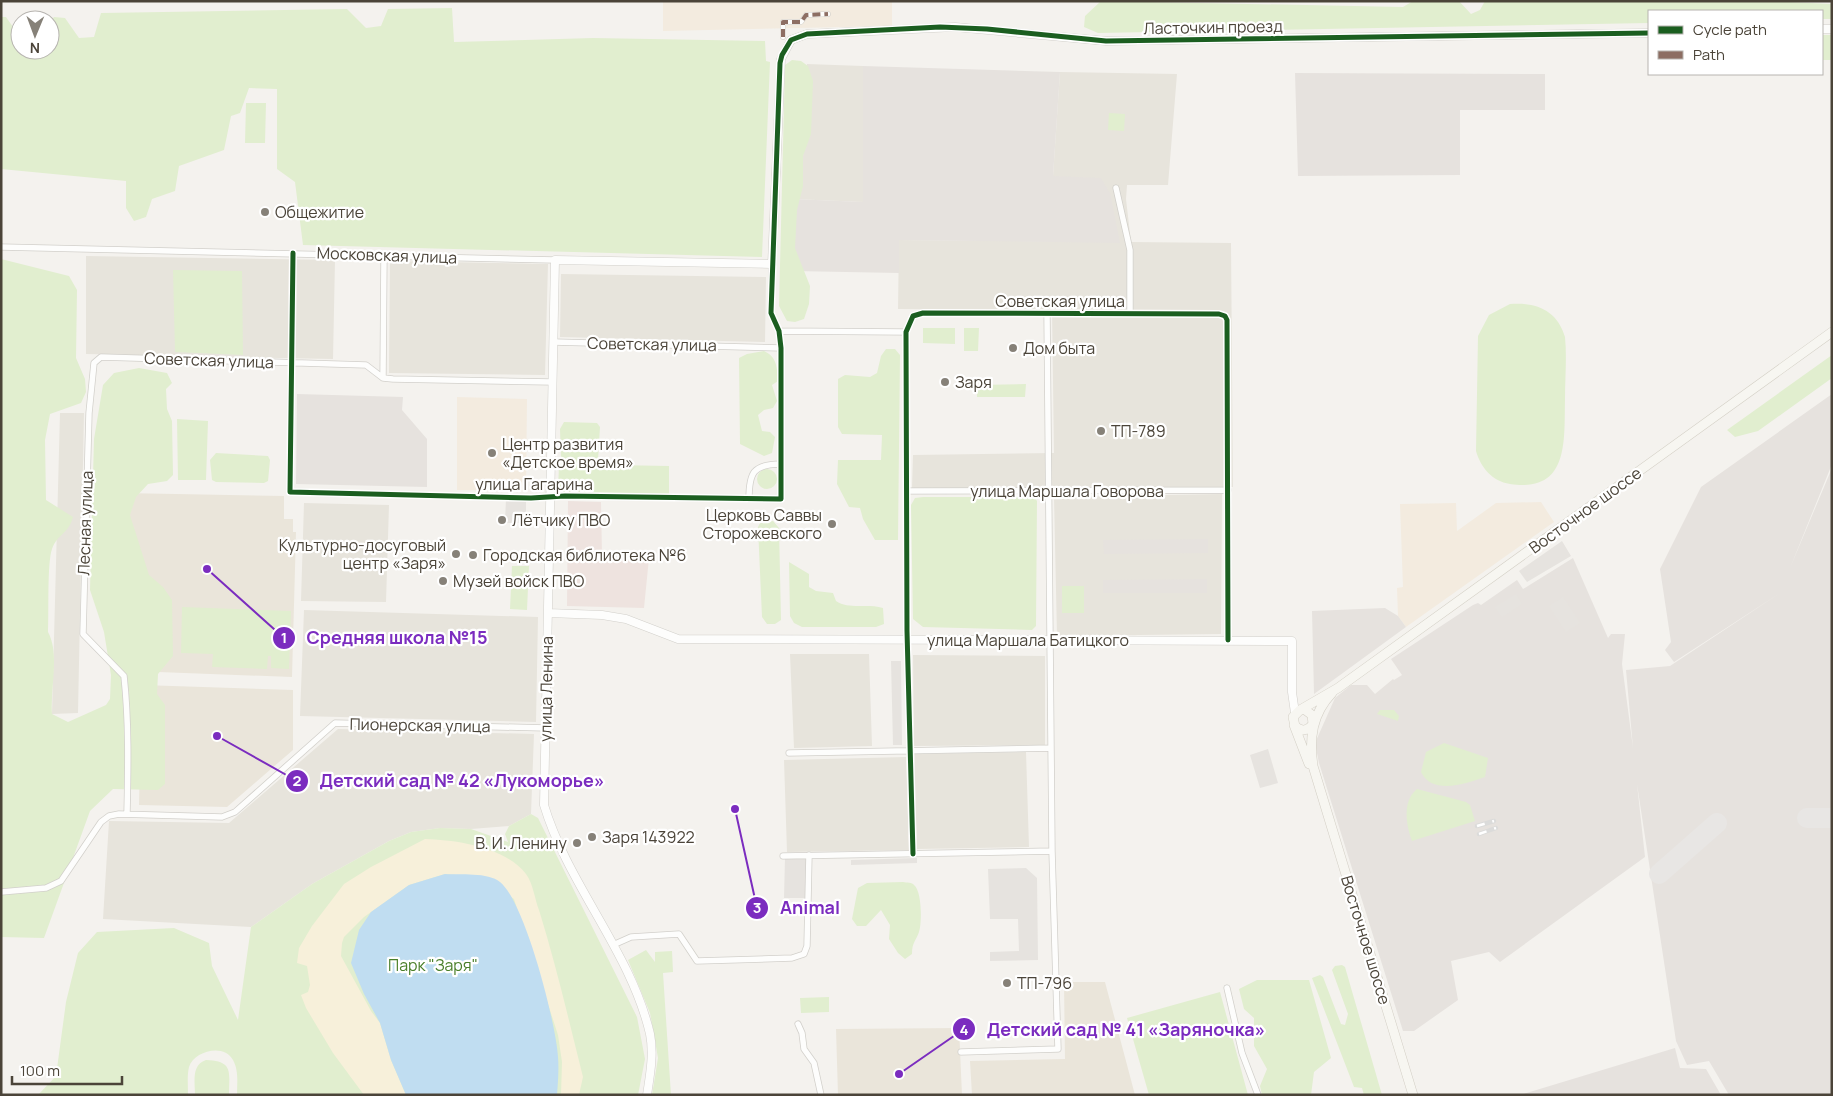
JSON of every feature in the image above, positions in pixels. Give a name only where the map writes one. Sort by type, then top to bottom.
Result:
[{"type":"main road","name":"Восточное шоссе","points":[[1298,711],[1338,688],[1832,332]]},
{"type":"main road","name":"Восточное шоссе","points":[[1318,785],[1311,746],[1313,724],[1325,702],[1338,688]]},
{"type":"main road","points":[[1298,711],[1310,712],[1314,718],[1313,724],[1303,731],[1298,729],[1293,722],[1298,711]]},
{"type":"main road","name":"Восточное шоссе","points":[[1293,722],[1318,785],[1413,1095]]},
{"type":"street","points":[[783,37],[783,22],[801,22],[806,15],[828,14]]},
{"type":"street","name":"Ласточкин проезд","points":[[772,264],[780,63],[785,49],[791,40],[807,34],[940,27],[987,29],[1106,41],[1648,32]]},
{"type":"street","points":[[1116,188],[1130,250],[1130,313]]},
{"type":"street","name":"Московская улица","points":[[1,247],[772,264]]},
{"type":"street","points":[[292,363],[293,253]]},
{"type":"street","points":[[384,256],[383,378],[552,382]]},
{"type":"street","name":"улица Ленина","points":[[555,260],[544,806],[638,1000],[650,1034],[651,1056],[647,1095]]},
{"type":"street","points":[[749,499],[749,484],[755,471],[766,464],[781,464],[781,348],[779,330],[771,313],[772,264]]},
{"type":"street","name":"Советская улица","points":[[906,332],[913,316],[923,313],[1130,313],[1219,314],[1225,316],[1227,320],[1228,490]]},
{"type":"street","points":[[961,1052],[1058,1049],[1052,851],[1047,313]]},
{"type":"street","points":[[779,330],[906,332],[909,750],[913,854]]},
{"type":"street","name":"Советская улица","points":[[553,342],[781,348]]},
{"type":"street","name":"Советская улица","points":[[101,357],[366,365],[383,378]]},
{"type":"street","name":"Лесная улица","points":[[101,357],[94,363],[89,413],[83,634],[124,676],[124,698],[128,717],[127,814]]},
{"type":"street","name":"улица Гагарина","points":[[292,363],[289,489],[293,493],[781,499],[781,464]]},
{"type":"street","points":[[1228,490],[1228,640]]},
{"type":"street","name":"улица Маршала Говорова","points":[[906,491],[1228,490]]},
{"type":"street","name":"улица Маршала Батицкого","points":[[548,613],[602,615],[626,619],[678,639],[1228,640],[1292,642],[1292,692],[1298,711]]},
{"type":"street","name":"Пионерская улица","points":[[1,892],[52,887],[61,881],[101,822],[109,816],[127,814],[222,817],[235,812],[335,723],[546,728]]},
{"type":"street","points":[[789,753],[1051,748]]},
{"type":"street","points":[[783,856],[1052,851]]},
{"type":"street","points":[[613,945],[631,937],[679,934],[697,961],[792,958],[804,954],[807,946],[809,855]]},
{"type":"street","points":[[1227,988],[1242,1053],[1258,1095]]},
{"type":"street","points":[[798,1024],[802,1033],[804,1049],[814,1063],[821,1095]]},
{"type":"shaded area","points":[[663,1],[892,1],[892,26],[663,31]]},
{"type":"shaded area","points":[[807,64],[863,66],[863,202],[793,199],[802,180]]},
{"type":"shaded area","points":[[863,66],[1060,72],[1053,176],[1101,178],[1110,193],[1120,243],[899,240],[899,273],[793,271],[793,199],[863,202]]},
{"type":"shaded area","points":[[1060,72],[1177,74],[1168,185],[1127,185],[1126,199],[1131,242],[1231,243],[1233,487],[912,488],[913,455],[1054,453],[1052,310],[898,309],[899,240],[1119,242],[1053,176]]},
{"type":"shaded area","points":[[1295,73],[1545,74],[1545,110],[1460,110],[1460,175],[1298,176]]},
{"type":"shaded area","points":[[86,256],[335,260],[333,359],[86,354]]},
{"type":"shaded area","points":[[390,261],[548,264],[545,375],[389,373]]},
{"type":"shaded area","points":[[561,274],[766,277],[765,342],[560,337]]},
{"type":"shaded area","points":[[297,394],[403,397],[402,410],[427,439],[427,487],[296,484]]},
{"type":"shaded area","points":[[1832,394],[1832,464],[1790,568],[1832,468],[1832,1095],[1729,1095],[1709,1061],[1687,1065],[1676,1041],[1637,784],[1645,857],[1500,962],[1489,952],[1451,961],[1458,1000],[1414,1031],[1403,1031],[1319,763],[1315,743],[1335,698],[1351,685],[1367,685],[1375,694],[1393,679],[1402,675],[1391,659],[1473,605],[1478,603],[1481,605],[1517,580],[1523,589],[1573,558],[1608,638],[1611,634],[1625,634],[1622,664],[1633,748],[1626,670],[1670,666],[1780,593],[1674,662],[1665,650],[1671,642],[1660,569],[1701,487]]},
{"type":"shaded area","points":[[457,397],[527,399],[526,491],[457,490]]},
{"type":"shaded area","points":[[60,413],[84,413],[78,713],[52,714]]},
{"type":"shaded area","points":[[122,493],[284,496],[284,519],[293,519],[293,532],[296,532],[292,677],[132,671]]},
{"type":"shaded area","points":[[1222,494],[1221,634],[1057,636],[1054,497]]},
{"type":"shaded area","points":[[506,498],[526,498],[526,523],[505,523]]},
{"type":"shaded area","points":[[568,501],[601,502],[602,556],[649,558],[644,608],[567,606]]},
{"type":"shaded area","points":[[1541,502],[1554,522],[1406,627],[1398,616],[1397,588],[1403,587],[1400,504],[1456,503],[1457,531],[1496,503]]},
{"type":"shaded area","points":[[304,503],[389,505],[386,602],[301,601]]},
{"type":"shaded area","points":[[1208,539],[1208,553],[1104,554],[1103,540]]},
{"type":"shaded area","points":[[1562,541],[1571,556],[1527,582],[1519,571]]},
{"type":"shaded area","points":[[1207,579],[1207,593],[1103,593],[1103,580]]},
{"type":"shaded area","points":[[1516,594],[1522,604],[1502,617],[1495,607]]},
{"type":"shaded area","points":[[1563,597],[1580,623],[1566,632],[1549,606]]},
{"type":"shaded area","points":[[1385,608],[1398,616],[1406,627],[1314,694],[1312,611]]},
{"type":"shaded area","points":[[304,610],[538,617],[536,722],[300,716]]},
{"type":"shaded area","points":[[790,654],[869,654],[872,746],[794,748]]},
{"type":"shaded area","points":[[913,655],[1045,656],[1045,745],[914,746]]},
{"type":"shaded area","points":[[891,661],[901,661],[902,745],[893,745]]},
{"type":"shaded area","points":[[142,685],[293,690],[293,750],[227,807],[139,805]]},
{"type":"shaded area","points":[[338,729],[534,734],[531,814],[509,826],[471,829],[440,828],[411,832],[389,841],[312,884],[251,927],[103,919],[109,821],[229,823]]},
{"type":"shaded area","points":[[1268,749],[1278,783],[1260,788],[1250,755]]},
{"type":"shaded area","points":[[1026,752],[1029,847],[917,849],[913,754]]},
{"type":"shaded area","points":[[906,757],[909,850],[787,852],[784,760]]},
{"type":"shaded area","points":[[785,858],[806,859],[805,898],[784,898]]},
{"type":"shaded area","points":[[917,858],[917,863],[851,865],[851,860]]},
{"type":"shaded area","points":[[1026,868],[1037,878],[1038,960],[990,961],[990,952],[1019,951],[1018,919],[990,919],[988,869]]},
{"type":"shaded area","points":[[1064,982],[1105,982],[1135,1095],[972,1095],[970,1061],[1065,1059]]},
{"type":"shaded area","points":[[959,1028],[962,1095],[838,1095],[836,1029]]},
{"type":"shaded area","points":[[1675,1048],[1680,1068],[1706,1069],[1721,1095],[1520,1095]]},
{"type":"green space","points":[[1101,1],[1403,7],[1413,1],[1459,1],[1471,14],[1480,10],[1485,1],[1766,1],[1832,4],[1832,19],[1823,19],[1823,10],[1648,10],[1648,23],[1098,33],[1084,27],[1085,16]]},
{"type":"green space","points":[[452,8],[454,42],[593,38],[765,41],[766,61],[770,62],[762,257],[303,245],[295,182],[277,169],[277,89],[249,88],[240,113],[231,116],[224,150],[179,166],[175,191],[152,199],[146,217],[134,221],[126,208],[126,181],[1,169],[1,17],[6,17],[10,23],[10,60],[60,60],[60,18],[65,18],[79,38],[94,37],[101,13],[347,9],[366,28],[381,26],[388,9]]},
{"type":"green space","points":[[1823,35],[1832,35],[1832,60],[1823,60]]},
{"type":"green space","points":[[792,60],[801,61],[808,66],[813,81],[811,134],[803,156],[803,186],[797,210],[795,248],[810,286],[809,304],[804,319],[795,322],[787,321],[779,306],[785,65]]},
{"type":"green space","points":[[246,103],[266,103],[265,143],[245,143]]},
{"type":"green space","points":[[1109,113],[1125,114],[1124,131],[1108,130]]},
{"type":"green space","points":[[1,259],[69,276],[77,290],[76,358],[85,379],[86,392],[81,403],[50,414],[45,440],[46,500],[73,517],[71,523],[52,549],[48,589],[48,632],[52,641],[54,661],[52,714],[68,722],[106,705],[110,699],[111,675],[104,632],[90,590],[94,439],[103,385],[114,373],[139,368],[167,373],[172,383],[166,389],[167,409],[172,421],[173,475],[167,481],[148,484],[136,497],[130,515],[149,575],[163,587],[172,600],[173,656],[158,674],[157,694],[165,705],[165,784],[158,790],[113,789],[90,811],[44,938],[1,937]]},
{"type":"green space","points":[[173,270],[242,271],[243,355],[175,352]]},
{"type":"green space","points":[[1510,304],[1537,306],[1551,314],[1557,320],[1565,337],[1564,431],[1560,460],[1554,472],[1544,480],[1530,485],[1510,484],[1493,477],[1484,468],[1476,451],[1478,336],[1489,315]]},
{"type":"green space","points":[[923,328],[955,328],[955,344],[923,343]]},
{"type":"green space","points":[[964,328],[979,328],[978,351],[964,351]]},
{"type":"green space","points":[[886,349],[895,349],[900,355],[898,540],[875,540],[863,519],[860,508],[849,507],[837,484],[838,460],[881,460],[882,435],[842,434],[838,427],[838,379],[845,375],[870,377],[877,373],[881,356]]},
{"type":"green space","points":[[764,351],[774,359],[777,367],[778,381],[772,385],[777,401],[773,408],[764,410],[758,415],[762,431],[770,432],[775,437],[772,453],[764,456],[740,444],[739,358],[747,354]]},
{"type":"green space","points":[[1832,355],[1832,378],[1758,431],[1735,437],[1727,430]]},
{"type":"green space","points":[[1026,384],[1025,397],[977,397],[977,385]]},
{"type":"green space","points":[[177,419],[208,421],[206,480],[178,480]]},
{"type":"green space","points":[[564,422],[597,423],[600,427],[598,460],[579,463],[569,462],[561,458],[560,429]]},
{"type":"green space","points":[[216,453],[268,456],[270,460],[268,481],[264,483],[216,482],[212,480],[210,460]]},
{"type":"green space","points":[[559,464],[669,466],[669,494],[558,492]]},
{"type":"green space","points":[[767,469],[774,472],[777,479],[774,486],[767,489],[760,486],[757,479],[760,472]]},
{"type":"green space","points":[[1034,497],[1037,501],[1036,626],[1032,630],[923,627],[913,619],[911,505],[915,498]]},
{"type":"green space","points":[[773,521],[779,528],[781,620],[775,624],[767,624],[762,617],[758,527],[760,523]]},
{"type":"green space","points":[[789,562],[809,574],[809,587],[816,591],[833,593],[836,601],[841,604],[883,608],[884,624],[876,627],[802,627],[794,623],[790,616]]},
{"type":"green space","points":[[512,566],[529,566],[527,610],[510,609]]},
{"type":"green space","points":[[1062,586],[1084,586],[1084,613],[1062,613]]},
{"type":"green space","points":[[182,607],[291,611],[289,669],[271,668],[271,656],[268,656],[267,669],[212,667],[213,654],[181,653]]},
{"type":"green space","points":[[1380,710],[1394,710],[1399,716],[1398,721],[1377,714]]},
{"type":"green space","points":[[1444,743],[1488,758],[1485,777],[1451,786],[1433,784],[1426,779],[1421,772],[1426,752]]},
{"type":"green space","points":[[1417,789],[1466,802],[1470,805],[1475,821],[1412,841],[1408,828],[1407,807],[1412,794]]},
{"type":"green space","name":"Парк \"Заря\"","points":[[531,814],[538,818],[637,1017],[645,1059],[638,1095],[237,1095],[237,1073],[233,1060],[223,1052],[210,1051],[197,1057],[189,1067],[188,1095],[38,1095],[56,1076],[66,1002],[78,953],[97,932],[174,928],[209,943],[212,966],[238,1020],[251,927],[312,884],[389,841],[411,832],[440,828],[471,829],[508,842],[505,834],[509,826]]},
{"type":"green space","points":[[867,883],[912,883],[917,888],[921,915],[920,928],[913,944],[912,954],[905,959],[898,953],[889,939],[890,925],[881,910],[866,926],[857,926],[852,919],[858,888]]},
{"type":"green space","points":[[646,950],[655,962],[655,952],[672,951],[673,972],[663,973],[671,1095],[652,1095],[658,1058],[650,1013],[628,960]]},
{"type":"green space","points":[[1342,965],[1345,967],[1382,1095],[1364,1095],[1362,1088],[1354,1087],[1312,978],[1320,975],[1323,977],[1341,1024],[1345,1025],[1348,1014],[1332,970],[1335,966]]},
{"type":"green space","points":[[1257,980],[1309,980],[1331,1058],[1314,1072],[1311,1095],[1262,1095],[1260,1086],[1267,1069],[1254,1046],[1254,1018],[1244,1009],[1239,989]]},
{"type":"green space","points":[[1220,992],[1248,1095],[1149,1095],[1127,1018]]},
{"type":"green space","points":[[829,997],[829,1012],[801,1013],[800,998]]},
{"type":"green space","points":[[206,1060],[226,1065],[229,1074],[229,1095],[195,1095],[196,1070],[201,1062]]},
{"type":"sand","points":[[425,839],[465,843],[493,851],[506,857],[526,874],[532,887],[551,951],[583,1077],[579,1095],[561,1095],[562,1062],[558,1035],[514,899],[485,877],[445,874],[409,885],[364,917],[344,937],[341,956],[371,1011],[380,1023],[391,1060],[406,1095],[364,1095],[333,1053],[306,1008],[301,995],[308,992],[310,985],[307,966],[297,963],[299,948],[312,926],[344,884],[371,867]]},
{"type":"water","points":[[445,874],[481,875],[495,879],[510,894],[529,937],[552,1018],[558,1057],[557,1095],[406,1095],[391,1060],[380,1023],[364,994],[351,963],[359,930],[371,912],[409,885]]},
{"type":"taxiway","points":[[1807,818],[1832,818]]},
{"type":"taxiway","points":[[1659,874],[1717,823]]},
{"type":"railway","points":[[1477,826],[1494,821]]},
{"type":"railway","points":[[1479,834],[1496,828]]},
{"type":"marked path","points":[[783,37],[783,22],[801,22],[806,15],[828,14]]},
{"type":"cycle path","points":[[293,253],[290,492],[531,498],[565,496],[781,499],[781,348],[779,331],[771,313],[780,63],[782,55],[791,40],[807,34],[940,27],[987,29],[1106,41],[1648,33]]},
{"type":"cycle path","points":[[913,854],[907,631],[906,332],[913,316],[923,313],[1219,314],[1225,316],[1227,320],[1228,640]]},
{"type":"place","name":"Общежитие","points":[[265,212]]},
{"type":"place","name":"Дом быта","points":[[1013,348]]},
{"type":"place","name":"Заря","points":[[945,382]]},
{"type":"place","name":"ТП-789","points":[[1101,431]]},
{"type":"place","name":"Центр развития «Детское время»","points":[[492,453]]},
{"type":"place","name":"Лётчику ПВО","points":[[502,520]]},
{"type":"place","name":"Церковь Саввы Сторожевского","points":[[832,524]]},
{"type":"place","name":"Культурно-досуговый центр «Заря»","points":[[456,554]]},
{"type":"place","name":"Городская библиотека №6","points":[[473,555]]},
{"type":"place","name":"Средняя школа №15","points":[[207,569]]},
{"type":"place","name":"Музей войск ПВО","points":[[443,581]]},
{"type":"place","name":"Детский сад № 42 «Лукоморье»","points":[[217,736]]},
{"type":"place","name":"Animal","points":[[735,809]]},
{"type":"place","name":"Заря 143922","points":[[592,837]]},
{"type":"place","name":"В. И. Ленину","points":[[577,843]]},
{"type":"place","name":"ТП-796","points":[[1007,983]]},
{"type":"place","name":"Детский сад № 41 «Заряночка»","points":[[899,1074]]}]
